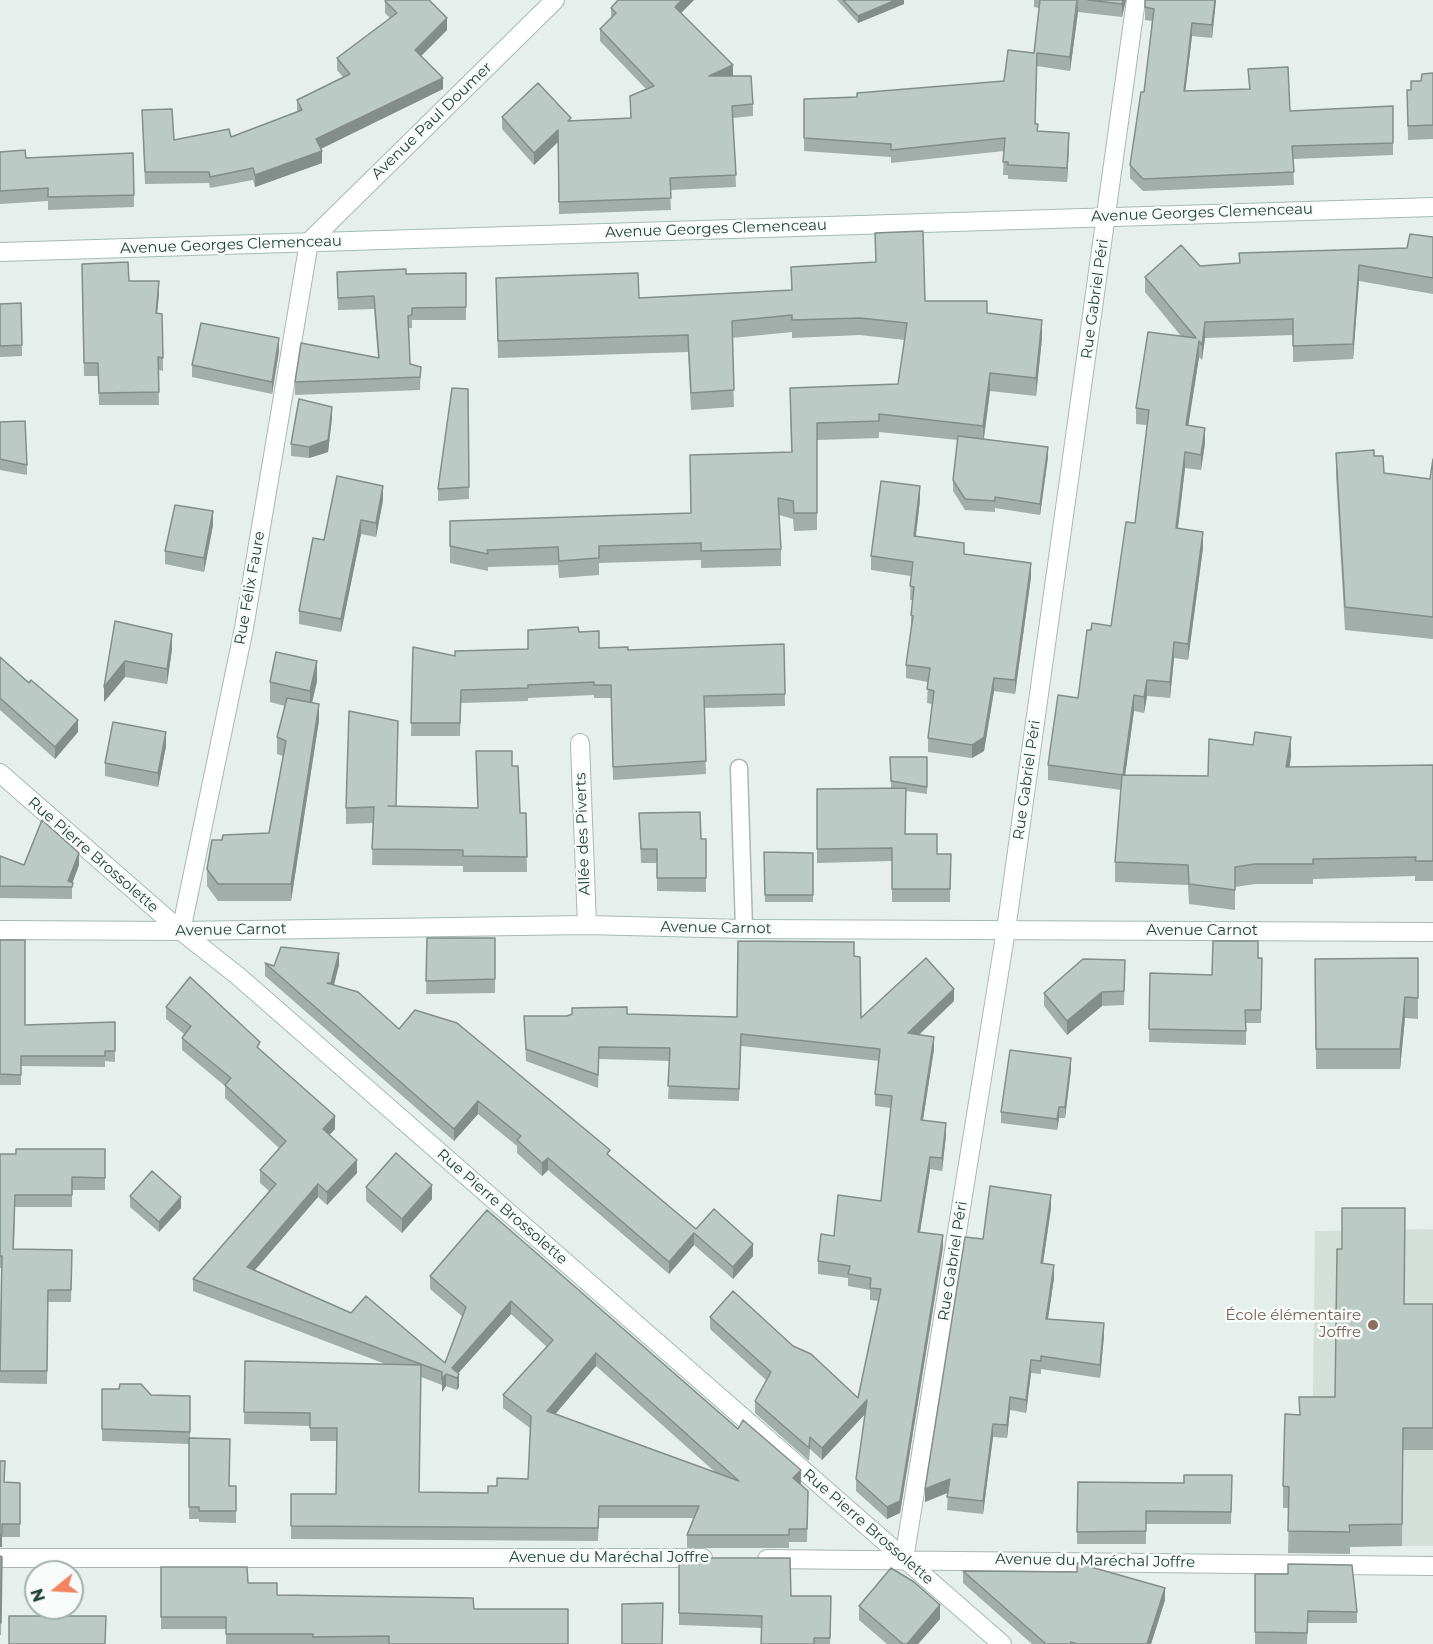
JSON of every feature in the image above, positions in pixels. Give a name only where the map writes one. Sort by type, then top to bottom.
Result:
[{"type":"street","name":"Avenue Paul Doumer","points":[[309,242],[555,0]]},
{"type":"street","name":"Rue Gabriel Péri","points":[[904,1559],[1006,930],[1136,0]]},
{"type":"street","name":"Avenue Georges Clemenceau","points":[[0,252],[1433,207]]},
{"type":"street","name":"Rue Félix Faure","points":[[181,931],[244,628],[309,242]]},
{"type":"street","name":"Allée des Piverts","points":[[580,743],[587,925]]},
{"type":"street","name":"Rue Pierre Brossolette","points":[[0,773],[181,931],[247,984],[1002,1644]]},
{"type":"street","name":"Avenue Carnot","points":[[0,930],[181,931],[587,925],[744,929],[1433,932]]},
{"type":"street","name":"Avenue du Maréchal Joffre","points":[[0,1558],[725,1558]]},
{"type":"street","name":"Avenue du Maréchal Joffre","points":[[749,1558],[1433,1566]]},
{"type":"lane","points":[[739,768],[744,929]]},
{"type":"shaded area","name":"École élémentaire Joffre","points":[[1433,1229],[1433,1546],[1311,1546],[1315,1231]]},
{"type":"building","points":[[386,0],[429,0],[447,18],[415,50],[443,78],[316,139],[322,151],[255,175],[253,168],[210,177],[209,172],[145,172],[142,110],[172,109],[174,140],[229,129],[231,137],[302,110],[297,100],[350,74],[337,58],[397,13]]},
{"type":"building","points":[[618,0],[682,0],[675,7],[733,65],[709,76],[751,76],[753,104],[732,106],[736,175],[670,178],[671,198],[559,202],[558,130],[534,153],[502,117],[538,83],[571,118],[568,121],[631,118],[630,96],[654,86],[600,29],[616,13],[611,8]]},
{"type":"building","points":[[843,0],[896,0],[858,16]]},
{"type":"building","points":[[1040,0],[1077,0],[1070,57],[1037,53],[1035,124],[1038,124],[1037,131],[1069,133],[1067,168],[1008,165],[1008,162],[1003,162],[1005,138],[891,150],[891,144],[804,138],[804,99],[857,97],[857,93],[1004,81],[1008,50],[1034,53]]},
{"type":"building","points":[[1088,0],[1123,0],[1122,4]]},
{"type":"building","points":[[1145,0],[1215,0],[1212,25],[1192,23],[1184,91],[1250,89],[1248,69],[1288,67],[1290,111],[1393,106],[1393,143],[1292,146],[1294,172],[1143,179],[1130,165],[1141,92],[1144,92],[1154,9],[1145,7]]},
{"type":"building","points":[[1433,73],[1433,125],[1408,126],[1407,90],[1411,90],[1411,81],[1421,81],[1422,74]]},
{"type":"building","points":[[25,150],[26,158],[133,153],[134,195],[48,197],[48,188],[0,191],[0,152]]},
{"type":"building","points":[[923,231],[925,301],[987,301],[987,313],[1042,320],[1036,378],[990,373],[983,426],[879,414],[879,421],[817,423],[817,513],[794,513],[793,501],[778,498],[781,549],[701,551],[701,543],[599,546],[599,558],[559,561],[558,547],[487,550],[488,554],[450,546],[450,521],[691,513],[690,455],[792,452],[790,388],[898,384],[907,323],[860,318],[792,320],[792,315],[732,321],[734,390],[691,393],[688,335],[498,341],[496,278],[638,273],[639,298],[792,290],[791,267],[876,262],[875,233]]},
{"type":"building","points":[[1410,234],[1433,237],[1433,278],[1359,265],[1353,344],[1293,346],[1293,319],[1205,322],[1202,345],[1199,341],[1186,425],[1205,428],[1201,455],[1185,452],[1176,528],[1203,532],[1188,644],[1174,642],[1170,682],[1147,680],[1144,697],[1134,695],[1123,775],[1048,765],[1058,695],[1078,698],[1087,630],[1091,630],[1092,623],[1111,626],[1126,522],[1135,523],[1149,410],[1136,408],[1148,332],[1196,338],[1145,277],[1181,245],[1200,266],[1240,263],[1239,253],[1407,248]]},
{"type":"building","points":[[128,262],[129,281],[159,281],[156,313],[162,314],[163,358],[158,357],[159,392],[99,393],[98,363],[84,363],[82,264]]},
{"type":"building","points":[[406,269],[406,274],[466,273],[466,307],[412,308],[412,315],[408,316],[410,364],[421,367],[420,377],[295,382],[301,343],[379,358],[374,296],[338,298],[337,272]]},
{"type":"building","points":[[21,303],[22,345],[0,346],[0,304]]},
{"type":"building","points":[[201,323],[279,338],[272,382],[192,365]]},
{"type":"building","points":[[452,388],[468,389],[469,487],[438,489]]},
{"type":"building","points":[[299,399],[332,407],[328,440],[309,447],[291,444]]},
{"type":"building","points":[[25,421],[27,465],[0,459],[0,422]]},
{"type":"building","points":[[958,436],[1048,447],[1040,504],[995,497],[995,501],[965,499],[953,480]]},
{"type":"building","points":[[1374,450],[1374,456],[1383,456],[1384,473],[1430,479],[1433,459],[1433,617],[1345,607],[1336,453]]},
{"type":"building","points":[[337,476],[383,486],[376,523],[361,520],[341,619],[299,611],[313,538],[324,540]]},
{"type":"building","points":[[881,481],[920,486],[914,536],[964,543],[964,554],[1031,563],[1015,680],[994,678],[984,737],[972,745],[928,738],[934,691],[927,689],[930,668],[906,665],[913,616],[911,615],[914,587],[910,586],[913,562],[871,556]]},
{"type":"building","points":[[175,505],[213,511],[204,558],[165,551]]},
{"type":"building","points":[[115,621],[172,634],[167,669],[125,661],[104,687]]},
{"type":"building","points":[[578,627],[579,632],[599,631],[599,648],[628,647],[628,650],[784,644],[785,694],[704,696],[706,761],[613,767],[611,685],[594,685],[594,682],[528,685],[528,688],[461,690],[460,723],[411,723],[413,647],[455,656],[455,651],[528,649],[528,630]]},
{"type":"building","points":[[276,652],[317,661],[310,691],[270,682]]},
{"type":"building","points":[[0,657],[29,683],[31,680],[78,720],[55,747],[0,698]]},
{"type":"building","points":[[287,698],[319,704],[291,884],[218,884],[207,869],[212,840],[222,840],[223,835],[269,833],[286,741],[277,737]]},
{"type":"building","points":[[349,711],[398,721],[396,806],[388,806],[478,808],[476,751],[512,751],[512,766],[518,766],[520,813],[526,813],[527,857],[463,856],[463,850],[372,849],[374,807],[346,808]]},
{"type":"building","points":[[113,722],[166,732],[158,773],[105,763]]},
{"type":"building","points":[[1255,732],[1291,737],[1286,767],[1433,765],[1433,861],[1415,861],[1416,857],[1313,859],[1313,864],[1255,864],[1235,867],[1235,890],[1189,884],[1188,865],[1115,862],[1122,775],[1208,776],[1209,739],[1253,745]]},
{"type":"building","points":[[890,757],[927,757],[927,787],[891,781]]},
{"type":"building","points":[[906,788],[905,834],[937,834],[937,854],[951,854],[950,889],[892,889],[892,848],[817,849],[817,789]]},
{"type":"building","points":[[700,812],[701,839],[706,839],[706,878],[657,878],[657,849],[641,849],[639,813]]},
{"type":"building","points":[[42,820],[79,853],[68,881],[73,883],[72,887],[0,886],[0,856],[24,865]]},
{"type":"building","points":[[764,852],[813,853],[813,895],[765,895]]},
{"type":"building","points":[[427,938],[495,938],[495,979],[426,981]]},
{"type":"building","points":[[0,940],[25,940],[25,1025],[115,1022],[115,1051],[105,1051],[105,1056],[21,1056],[21,1075],[0,1074]]},
{"type":"building","points":[[738,941],[854,942],[854,956],[860,957],[861,1018],[926,958],[954,989],[908,1033],[934,1037],[921,1120],[946,1123],[942,1158],[930,1157],[918,1232],[943,1235],[900,1501],[887,1507],[856,1479],[867,1400],[822,1448],[810,1437],[809,1448],[755,1401],[771,1372],[710,1317],[733,1291],[793,1346],[811,1354],[858,1398],[881,1289],[870,1288],[871,1278],[848,1274],[850,1266],[818,1261],[821,1234],[834,1236],[838,1195],[881,1201],[892,1096],[875,1094],[880,1049],[741,1034],[739,1089],[668,1086],[670,1048],[599,1047],[598,1075],[526,1049],[524,1016],[567,1016],[572,1014],[572,1008],[627,1007],[627,1014],[737,1017]]},
{"type":"building","points":[[1213,941],[1258,941],[1258,958],[1262,958],[1261,1010],[1245,1010],[1246,1031],[1149,1029],[1150,973],[1212,975]]},
{"type":"building","points":[[281,947],[339,953],[331,983],[327,983],[358,992],[399,1029],[415,1010],[457,1023],[610,1150],[607,1154],[696,1229],[714,1209],[753,1244],[733,1267],[694,1233],[669,1262],[548,1158],[542,1163],[517,1140],[521,1136],[478,1101],[454,1129],[265,963],[274,966]]},
{"type":"building","points":[[1418,958],[1418,998],[1405,997],[1400,1049],[1316,1049],[1315,959]]},
{"type":"building","points":[[1083,959],[1125,960],[1124,991],[1102,992],[1067,1021],[1044,993]]},
{"type":"building","points":[[190,977],[260,1042],[257,1047],[335,1116],[323,1129],[357,1160],[327,1192],[318,1184],[247,1267],[351,1313],[366,1296],[445,1363],[466,1307],[430,1276],[487,1210],[738,1429],[743,1420],[801,1470],[793,1478],[808,1491],[807,1529],[789,1529],[789,1535],[687,1535],[699,1506],[599,1506],[598,1528],[291,1526],[291,1494],[336,1494],[337,1428],[310,1428],[310,1413],[244,1412],[245,1361],[421,1365],[419,1492],[488,1493],[488,1486],[497,1486],[497,1478],[528,1479],[531,1416],[503,1395],[553,1340],[511,1301],[452,1368],[459,1374],[457,1378],[446,1374],[442,1379],[442,1372],[193,1279],[276,1184],[260,1170],[286,1141],[225,1085],[231,1078],[182,1038],[191,1026],[166,1007]],"holes":[[[596,1353],[739,1481],[547,1411]]]},
{"type":"building","points":[[1010,1050],[1071,1058],[1065,1107],[1059,1107],[1057,1119],[1001,1112]]},
{"type":"building","points":[[16,1149],[105,1149],[105,1178],[72,1177],[72,1195],[15,1195],[13,1249],[72,1250],[71,1290],[48,1290],[47,1371],[0,1371],[2,1256],[0,1256],[0,1154],[16,1154]]},
{"type":"building","points":[[396,1153],[432,1185],[402,1219],[366,1187]]},
{"type":"building","points":[[152,1171],[181,1197],[159,1222],[130,1196]]},
{"type":"building","points":[[990,1186],[1051,1195],[1041,1263],[1054,1265],[1046,1319],[1104,1323],[1100,1365],[1041,1356],[1041,1361],[1031,1360],[1026,1400],[1010,1397],[1007,1425],[993,1424],[983,1501],[947,1497],[950,1479],[925,1489],[965,1237],[983,1239]]},
{"type":"building","name":"École élémentaire Joffre","points":[[1342,1208],[1405,1208],[1404,1304],[1433,1304],[1433,1428],[1403,1428],[1402,1524],[1349,1525],[1350,1532],[1288,1531],[1289,1487],[1283,1486],[1285,1414],[1300,1415],[1299,1397],[1335,1397],[1337,1249],[1342,1249]]},
{"type":"building","points":[[120,1384],[141,1384],[151,1395],[190,1396],[190,1432],[102,1429],[102,1389],[119,1389]]},
{"type":"building","points":[[189,1438],[230,1439],[229,1486],[236,1486],[236,1511],[199,1511],[199,1507],[189,1507]]},
{"type":"building","points":[[0,1461],[5,1461],[4,1482],[20,1483],[20,1524],[2,1524],[0,1535]]},
{"type":"building","points":[[1184,1475],[1232,1475],[1231,1512],[1146,1511],[1146,1531],[1077,1532],[1078,1482],[1184,1483]]},
{"type":"building","points":[[0,1556],[2,1557],[1,1623],[0,1623]]},
{"type":"building","points":[[679,1558],[790,1558],[791,1596],[831,1596],[830,1638],[814,1638],[814,1644],[761,1644],[762,1616],[679,1613]]},
{"type":"building","points":[[1077,1563],[1165,1588],[1147,1644],[1077,1644],[1071,1642],[1070,1644],[1046,1644],[963,1571],[1077,1572]]},
{"type":"building","points":[[1288,1564],[1352,1565],[1357,1612],[1308,1611],[1307,1633],[1255,1632],[1255,1574],[1288,1574]]},
{"type":"building","points":[[161,1567],[247,1567],[248,1583],[277,1583],[277,1595],[473,1598],[474,1609],[568,1609],[568,1644],[389,1644],[389,1636],[313,1637],[313,1634],[226,1634],[226,1617],[161,1617]]},
{"type":"building","points":[[891,1568],[914,1582],[940,1605],[907,1644],[903,1644],[859,1606]]},
{"type":"building","points":[[663,1603],[662,1644],[622,1644],[622,1604]]},
{"type":"building","points":[[9,1616],[24,1616],[24,1620],[84,1620],[84,1616],[106,1616],[105,1644],[9,1644]]},
{"type":"place","name":"École élémentaire Joffre","points":[[1373,1325]]}]
